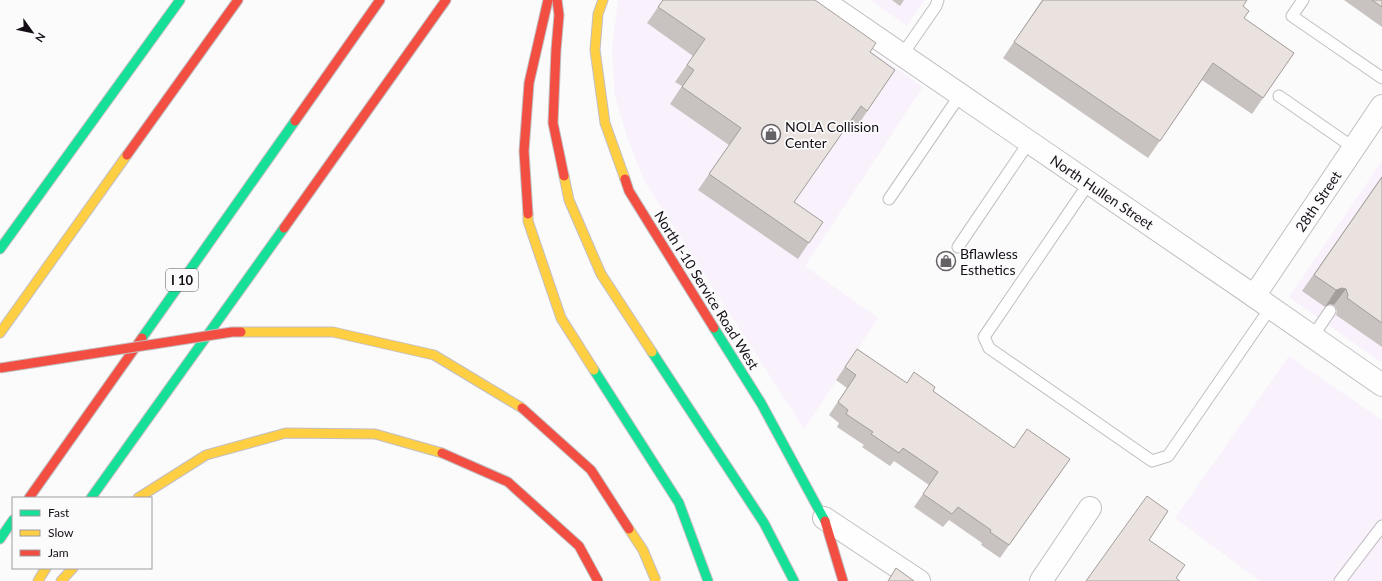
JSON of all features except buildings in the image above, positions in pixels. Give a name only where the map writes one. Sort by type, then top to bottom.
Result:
[{"type":"main road","points":[[0,249],[180,0]]},
{"type":"main road","points":[[0,333],[238,0]]},
{"type":"main road","name":"I 10","points":[[30,497],[380,0]]},
{"type":"main road","points":[[92,497],[446,0]]},
{"type":"main road","points":[[548,0],[528,83],[524,151],[528,221],[561,318],[620,413],[679,503],[708,581]]},
{"type":"main road","points":[[557,0],[559,15],[553,123],[569,200],[602,274],[764,524],[794,581]]},
{"type":"main road","name":"North I-10 Service Road West","points":[[603,0],[598,14],[595,50],[605,123],[629,191],[761,404],[824,518],[843,581]]},
{"type":"main road","points":[[0,368],[232,332],[333,332],[434,356],[519,406],[591,470],[643,550],[656,581]]},
{"type":"main road","points":[[140,497],[206,455],[286,433],[375,434],[442,453],[508,482],[579,546],[598,581]]},
{"type":"main road","points":[[0,538],[12,521]]},
{"type":"main road","points":[[38,581],[45,569]]},
{"type":"main road","points":[[61,581],[71,569]]},
{"type":"street","name":"North Hullen Street","points":[[822,0],[1313,336],[1382,385]]},
{"type":"street","name":"28th Street","points":[[1263,302],[1354,148],[1382,106]]},
{"type":"street","points":[[1041,581],[1090,508]]},
{"type":"street","points":[[824,518],[919,581]]},
{"type":"lane","points":[[1303,0],[1292,16],[1382,78]]},
{"type":"lane","points":[[902,55],[937,3]]},
{"type":"lane","points":[[889,199],[960,95]]},
{"type":"lane","points":[[1279,96],[1354,148]]},
{"type":"lane","points":[[958,247],[1029,142]]},
{"type":"lane","points":[[1089,183],[984,337],[989,348],[1152,461],[1168,456],[1263,302]]},
{"type":"lane","points":[[1313,336],[1330,311]]},
{"type":"lane","points":[[1340,581],[1382,526]]},
{"type":"shaded area","points":[[618,0],[797,0],[923,87],[805,266],[878,318],[804,429],[645,182],[627,138],[615,96],[612,49]]},
{"type":"shaded area","points":[[871,0],[924,0],[907,26]]},
{"type":"shaded area","points":[[1382,161],[1382,363],[1289,297]]},
{"type":"shaded area","points":[[1289,356],[1382,420],[1382,581],[1260,581],[1175,518]]},
{"type":"traffic: fast","points":[[0,249],[180,0]]},
{"type":"traffic: fast","points":[[142,338],[295,121]]},
{"type":"traffic: fast","points":[[92,497],[284,228]]},
{"type":"traffic: fast","points":[[714,328],[761,403],[825,521]]},
{"type":"traffic: fast","points":[[652,352],[764,523],[794,581]]},
{"type":"traffic: fast","points":[[594,370],[679,503],[708,581]]},
{"type":"traffic: fast","points":[[0,539],[12,521]]},
{"type":"traffic: slow","points":[[603,0],[598,14],[595,50],[605,123],[625,179]]},
{"type":"traffic: slow","points":[[0,333],[127,155]]},
{"type":"traffic: slow","points":[[564,176],[569,200],[601,274],[652,352]]},
{"type":"traffic: slow","points":[[528,214],[528,221],[561,318],[594,370]]},
{"type":"traffic: slow","points":[[241,332],[333,332],[434,355],[522,408]]},
{"type":"traffic: slow","points":[[140,497],[206,455],[286,433],[375,434],[442,453]]},
{"type":"traffic: slow","points":[[629,529],[643,550],[656,581]]},
{"type":"traffic: slow","points":[[38,581],[45,569]]},
{"type":"traffic: slow","points":[[61,581],[72,569]]},
{"type":"traffic: jam","points":[[127,155],[238,0]]},
{"type":"traffic: jam","points":[[295,121],[380,0]]},
{"type":"traffic: jam","points":[[284,228],[446,0]]},
{"type":"traffic: jam","points":[[528,214],[524,151],[529,83],[548,0]]},
{"type":"traffic: jam","points":[[557,0],[559,15],[553,123],[564,176]]},
{"type":"traffic: jam","points":[[625,179],[629,191],[714,328]]},
{"type":"traffic: jam","points":[[0,368],[232,332],[241,332]]},
{"type":"traffic: jam","points":[[30,497],[142,338]]},
{"type":"traffic: jam","points":[[522,408],[591,470],[629,529]]},
{"type":"traffic: jam","points":[[442,453],[508,482],[579,546],[598,581]]},
{"type":"traffic: jam","points":[[825,521],[843,581]]},
{"type":"place","name":"NOLA Collision Center","points":[[771,134]]},
{"type":"place","name":"Bflawless Esthetics","points":[[946,261]]}]
